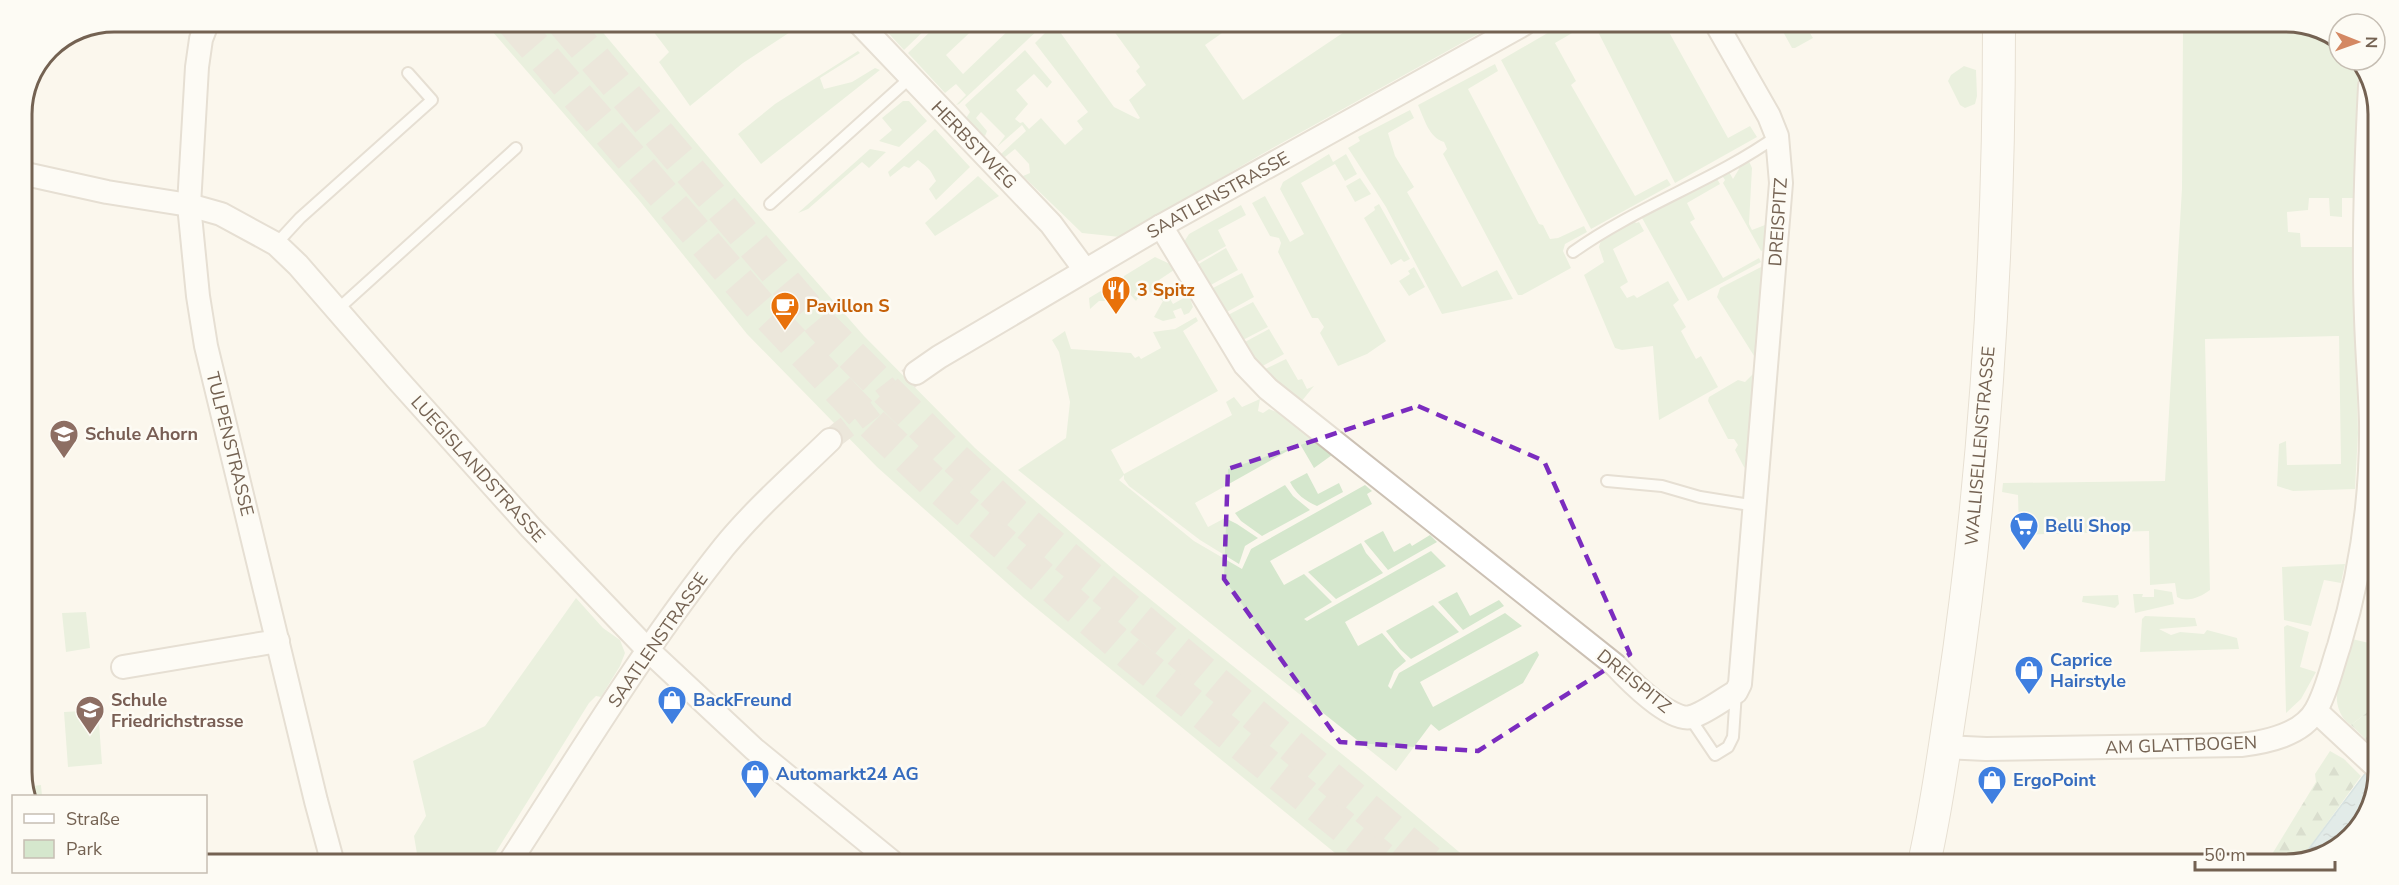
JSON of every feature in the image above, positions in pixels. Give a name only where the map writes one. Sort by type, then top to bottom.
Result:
[{"type":"street","name":"TULPENSTRASSE","points":[[204,32],[197,67],[189,205],[206,346],[331,854]]},
{"type":"street","name":"HERBSTWEG","points":[[867,32],[1051,224],[1085,270]]},
{"type":"street","name":"SAATLENSTRASSE","points":[[915,373],[1161,226],[1510,32]]},
{"type":"street","name":"DREISPITZ","points":[[1161,226],[1245,365],[1268,389],[1615,665],[1632,683],[1663,707],[1679,716],[1690,718],[1736,692],[1740,684],[1781,183],[1778,136],[1721,32]]},
{"type":"street","name":"WALLISELLENSTRASSE","points":[[1926,854],[1966,597],[1982,438],[1995,236],[1999,32]]},
{"type":"street","name":"LUEGISLANDSTRASSE","points":[[32,175],[117,194],[189,205],[221,214],[276,244],[338,309],[396,379],[531,528],[648,650],[754,749],[882,854]]},
{"type":"street","points":[[2367,240],[2367,337]]},
{"type":"street","name":"SAATLENSTRASSE","points":[[515,854],[648,650],[726,546],[756,512],[830,440]]},
{"type":"street","points":[[2365,757],[2316,711],[2353,598],[2361,559],[2368,499]]},
{"type":"street","points":[[123,667],[278,641]]},
{"type":"street","name":"AM GLATTBOGEN","points":[[1944,747],[1986,749],[2241,745],[2271,741],[2301,725],[2316,711]]},
{"type":"lane","points":[[276,244],[300,218],[432,100],[408,73]]},
{"type":"lane","points":[[770,204],[910,78]]},
{"type":"lane","points":[[1573,252],[1594,237],[1678,193],[1778,136]]},
{"type":"lane","points":[[338,309],[516,148]]},
{"type":"lane","points":[[1607,482],[1662,486],[1700,497],[1756,506]]},
{"type":"lane","points":[[1690,718],[1715,755],[1728,747],[1733,737],[1736,692]]},
{"type":"highlighted area","points":[[1418,406],[1544,461],[1630,654],[1478,751],[1340,742],[1224,579],[1228,469]]},
{"type":"green space","points":[[493,32],[602,32],[864,336],[975,448],[1114,570],[1363,771],[1462,854],[1336,854],[1024,598],[877,467],[747,334],[639,200]]},
{"type":"green space","points":[[654,32],[790,32],[743,63],[690,106],[659,62],[669,52]]},
{"type":"green space","points":[[887,32],[923,32],[904,50]]},
{"type":"green space","points":[[930,32],[970,32],[946,55],[963,74],[1007,32],[1036,32],[956,105],[966,95],[956,84],[945,93],[908,53]]},
{"type":"green space","points":[[1046,32],[1060,32],[1114,107],[1138,119],[1140,118],[1129,100],[1146,85],[1136,71],[1140,67],[1115,32],[1224,32],[1205,45],[1243,100],[1344,32],[1482,32],[1262,154],[1120,237],[1082,233],[1023,176],[1030,173],[1029,164],[1015,149],[1005,157],[1001,154],[1026,131],[1022,125],[997,147],[1005,136],[981,112],[976,118],[987,131],[985,136],[979,133],[966,118],[970,112],[965,105],[1025,50],[1052,82],[1047,88],[1034,74],[1016,90],[1028,104],[1015,119],[1020,123],[1023,122],[1029,129],[1041,118],[1065,145],[1083,129],[1077,121],[1088,112],[1035,43]]},
{"type":"green space","points":[[1549,32],[1574,32],[1555,43],[1576,81],[1571,85],[1635,196],[1667,179],[1671,185],[1591,229],[1501,60]]},
{"type":"green space","points":[[1598,32],[1669,32],[1728,138],[1750,126],[1757,137],[1675,183]]},
{"type":"green space","points":[[1783,32],[1809,32],[1813,38],[1792,48]]},
{"type":"green space","points":[[2183,32],[2296,32],[2312,36],[2327,44],[2327,72],[2355,72],[2359,78],[2356,198],[2342,198],[2342,217],[2330,216],[2329,198],[2309,198],[2308,210],[2287,212],[2288,232],[2300,233],[2301,247],[2354,247],[2358,433],[2355,489],[2293,491],[2277,486],[2279,444],[2286,441],[2287,465],[2341,464],[2339,336],[2205,339],[2210,590],[2198,597],[2181,599],[2177,597],[2175,583],[2150,585],[2149,531],[2019,535],[2018,495],[2002,492],[2003,483],[2165,481],[2182,188]]},
{"type":"green space","points":[[858,51],[860,53],[820,78],[824,89],[852,82],[875,68],[880,70],[761,164],[738,134],[775,104]]},
{"type":"green space","points":[[1495,64],[1498,71],[1468,89],[1539,224],[1543,225],[1550,239],[1558,238],[1584,226],[1587,232],[1565,244],[1563,251],[1571,268],[1522,295],[1518,295],[1443,154],[1447,149],[1444,142],[1431,132],[1418,105]]},
{"type":"green space","points":[[1964,66],[1976,70],[1977,96],[1975,104],[1965,108],[1960,105],[1948,81],[1951,75]]},
{"type":"green space","points":[[903,101],[909,101],[927,121],[899,147],[879,141],[892,130],[882,118]]},
{"type":"green space","points":[[1410,110],[1414,118],[1388,133],[1395,156],[1414,187],[1407,192],[1462,287],[1497,270],[1513,299],[1442,314],[1386,207],[1348,148],[1360,141],[1358,137]]},
{"type":"green space","points":[[935,129],[970,167],[936,200],[929,189],[936,181],[932,173],[918,160],[909,168],[904,166],[890,177],[888,172]]},
{"type":"green space","points":[[870,149],[886,152],[869,168],[862,162],[808,209],[798,213]]},
{"type":"green space","points":[[1329,154],[1333,162],[1346,154],[1357,174],[1345,181],[1335,164],[1301,183],[1386,341],[1367,354],[1338,366],[1320,333],[1324,327],[1318,318],[1312,318],[1278,252],[1281,243],[1279,238],[1270,236],[1252,203],[1265,196],[1290,242],[1304,234],[1280,189],[1283,182]]},
{"type":"green space","points":[[1748,159],[1752,168],[1749,224],[1752,230],[1765,225],[1764,250],[1761,251],[1723,183],[1725,180],[1721,174],[1728,170],[1733,179],[1739,169],[1738,165]]},
{"type":"green space","points":[[978,176],[999,196],[935,236],[925,223]]},
{"type":"green space","points":[[1716,177],[1720,184],[1687,203],[1695,219],[1690,222],[1723,278],[1759,258],[1761,262],[1688,301],[1642,218]]},
{"type":"green space","points":[[1360,178],[1371,194],[1355,202],[1346,186]]},
{"type":"green space","points":[[1379,204],[1410,259],[1404,262],[1401,259],[1391,265],[1364,218]]},
{"type":"green space","points":[[1241,205],[1246,215],[1218,230],[1226,246],[1196,263],[1182,245],[1189,234]]},
{"type":"green space","points":[[1634,221],[1639,222],[1644,231],[1613,249],[1628,282],[1620,287],[1627,298],[1634,295],[1637,298],[1668,281],[1679,300],[1673,305],[1686,327],[1681,331],[1696,359],[1701,356],[1718,387],[1659,420],[1653,346],[1622,350],[1615,348],[1584,275],[1604,262],[1599,247],[1601,240]]},
{"type":"green space","points":[[1226,248],[1238,270],[1209,286],[1197,265]]},
{"type":"green space","points":[[1155,257],[1170,264],[1174,270],[1159,280],[1173,304],[1189,295],[1193,307],[1189,313],[1184,315],[1181,308],[1173,311],[1176,318],[1163,321],[1154,317],[1163,301],[1144,288],[1142,291],[1139,289],[1134,295],[1138,298],[1136,301],[1121,284],[1124,276]]},
{"type":"green space","points":[[1763,266],[1756,359],[1717,297],[1720,288]]},
{"type":"green space","points":[[1414,267],[1425,287],[1409,296],[1399,281],[1410,274],[1408,271]]},
{"type":"green space","points":[[1242,273],[1254,297],[1225,313],[1211,289]]},
{"type":"green space","points":[[1104,289],[1111,298],[1110,301],[1099,301],[1090,309],[1089,298]]},
{"type":"green space","points":[[1253,302],[1268,327],[1241,341],[1226,316]]},
{"type":"green space","points":[[1196,317],[1198,321],[1183,331],[1218,391],[1111,450],[1124,474],[1232,415],[1226,402],[1234,397],[1242,407],[1260,399],[1258,411],[1263,413],[1269,409],[1285,415],[1332,455],[1314,468],[1300,444],[1195,503],[1208,527],[1225,518],[1258,538],[1245,546],[1239,564],[1200,540],[1129,486],[1124,475],[1119,480],[1194,541],[1242,569],[1251,549],[1365,485],[1372,491],[1367,494],[1372,504],[1270,561],[1284,585],[1304,574],[1332,602],[1304,619],[1307,621],[1431,551],[1446,566],[1345,622],[1358,646],[1382,633],[1406,661],[1394,671],[1388,686],[1391,689],[1399,673],[1505,613],[1522,626],[1420,682],[1433,707],[1537,651],[1539,655],[1523,683],[1439,731],[1431,724],[1396,771],[1018,470],[1066,438],[1070,402],[1059,352],[1052,340],[1065,331],[1071,349],[1131,353],[1135,358],[1139,356],[1141,359],[1161,348],[1153,332],[1175,329]]},
{"type":"green space","points":[[1269,329],[1284,354],[1261,367],[1243,343]]},
{"type":"green space","points":[[1286,359],[1298,380],[1302,379],[1307,389],[1314,386],[1301,402],[1263,370]]},
{"type":"green space","points":[[1754,373],[1747,469],[1735,450],[1738,445],[1734,439],[1728,439],[1708,401],[1709,397],[1738,380],[1745,382]]},
{"type":"green space","points":[[1307,473],[1318,494],[1339,483],[1343,492],[1317,506],[1313,504],[1298,494],[1290,482]]},
{"type":"green space","points":[[1285,485],[1293,496],[1310,510],[1262,536],[1241,521],[1235,513]]},
{"type":"green space","points":[[1383,531],[1394,552],[1410,543],[1412,546],[1430,535],[1437,542],[1388,570],[1364,541]]},
{"type":"green space","points":[[1361,543],[1366,553],[1383,573],[1336,599],[1308,572]]},
{"type":"green space","points":[[2345,564],[2341,583],[2324,580],[2311,626],[2284,620],[2282,567]]},
{"type":"green space","points":[[2154,589],[2172,592],[2174,604],[2135,613],[2133,594],[2154,597]]},
{"type":"green space","points":[[1457,592],[1470,616],[1499,600],[1504,606],[1463,630],[1438,602]]},
{"type":"green space","points":[[2118,595],[2119,604],[2115,608],[2082,602],[2083,596]]},
{"type":"green space","points":[[576,598],[603,628],[620,640],[625,653],[620,666],[601,697],[596,696],[589,703],[495,854],[417,854],[414,836],[426,816],[413,761],[485,726]]},
{"type":"green space","points":[[1433,605],[1459,632],[1411,659],[1386,631]]},
{"type":"green space","points":[[86,612],[90,648],[66,652],[62,613]]},
{"type":"green space","points":[[2145,616],[2195,618],[2197,626],[2159,629],[2171,635],[2180,632],[2204,634],[2207,630],[2237,638],[2239,649],[2140,652],[2142,619]]},
{"type":"green space","points":[[2287,625],[2309,632],[2300,667],[2316,672],[2301,699],[2286,713],[2284,627]]},
{"type":"green space","points":[[2352,639],[2368,643],[2368,712],[2351,725],[2343,717],[2338,707],[2337,696],[2341,672]]},
{"type":"green space","points":[[98,710],[102,764],[68,767],[64,712]]},
{"type":"green space","points":[[2368,712],[2368,741],[2351,725]]},
{"type":"green space","points":[[2330,751],[2344,759],[2361,776],[2308,850],[2272,854],[2316,782],[2315,774]]},
{"type":"green space","points":[[41,785],[42,795],[35,795],[33,786]]},
{"type":"water","points":[[2368,770],[2363,798],[2354,817],[2335,837],[2308,850]]},
{"type":"tunnel","points":[[522,32],[765,312],[858,410],[934,483],[1130,654],[1377,854]]},
{"type":"tunnel","points":[[572,32],[822,326],[946,450],[1015,514],[1420,854]]},
{"type":"tunnel","points":[[830,440],[916,373]]},
{"type":"place","name":"3 Spitz","points":[[1116,316]]},
{"type":"place","name":"Pavillon S","points":[[785,332]]},
{"type":"place","name":"Schule Ahorn","points":[[64,460]]},
{"type":"place","name":"Belli Shop","points":[[2024,552]]},
{"type":"place","name":"Caprice Hairstyle","points":[[2029,696]]},
{"type":"place","name":"BackFreund","points":[[672,726]]},
{"type":"place","name":"Schule Friedrichstrasse","points":[[90,736]]},
{"type":"place","name":"Automarkt24 AG","points":[[755,800]]},
{"type":"place","name":"ErgoPoint","points":[[1992,806]]}]
